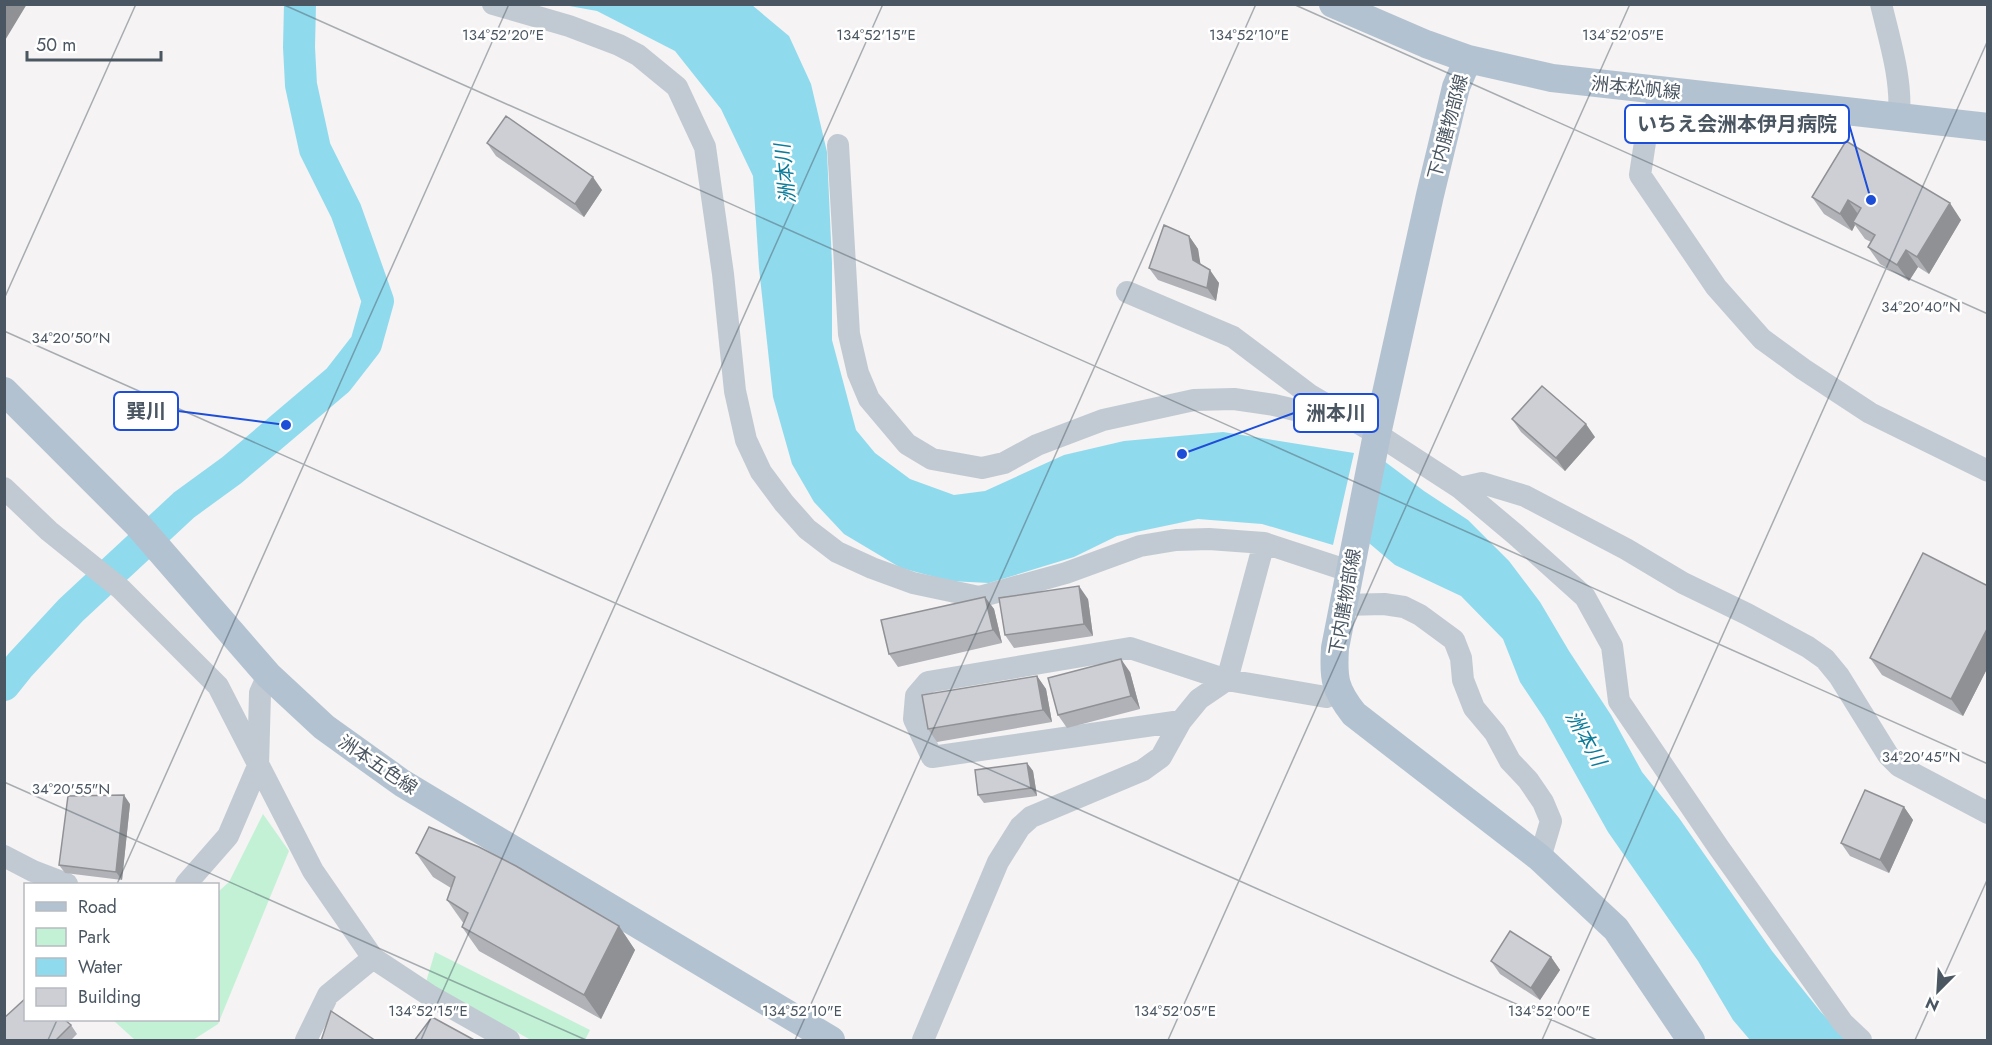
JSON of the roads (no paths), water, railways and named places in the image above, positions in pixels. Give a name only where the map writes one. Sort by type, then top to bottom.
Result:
[{"type":"main road","name":"洲本松帆線","points":[[1333,4],[1426,44],[1468,59],[1552,78],[1988,127]]},
{"type":"main road","name":"下内膳物部線","points":[[1468,59],[1450,108],[1370,438],[1335,648],[1334,681],[1338,692],[1354,714],[1539,858],[1616,929],[1684,1037]]},
{"type":"main road","name":"洲本五色線","points":[[4,391],[167,556],[268,675],[324,727],[402,783],[831,1041]]},
{"type":"street","points":[[493,4],[569,26],[619,45],[638,55],[677,87],[705,147],[723,274],[735,391],[746,440],[761,472],[784,502],[807,529],[837,552],[913,583],[979,597],[1066,573],[1140,546],[1176,540],[1209,539],[1264,543],[1349,571]]},
{"type":"street","points":[[1881,4],[1895,59],[1900,99],[1899,117]]},
{"type":"street","points":[[1661,91],[1645,142],[1640,175],[1724,295],[1762,339],[1870,413],[1986,467]]},
{"type":"street","points":[[838,145],[849,334],[858,373],[869,399],[908,444],[932,459],[982,468],[1004,463],[1037,445],[1102,420],[1194,400],[1234,399],[1274,405],[1370,438]]},
{"type":"street","points":[[1127,292],[1233,337],[1370,438],[1460,488],[1585,597],[1612,646],[1619,701],[1836,1014],[1861,1041]]},
{"type":"street","points":[[1460,488],[1482,483],[1525,496],[1626,549],[1683,583],[1808,647],[1824,659],[1839,676],[1888,755],[1899,766],[1988,813]]},
{"type":"street","points":[[4,488],[49,531],[121,589],[218,686],[313,871],[373,958],[429,995],[509,1041]]},
{"type":"street","points":[[923,1041],[998,862],[1020,827],[1031,817],[1143,770],[1161,757],[1181,721],[1199,699],[1227,680],[1264,543]]},
{"type":"street","points":[[1342,605],[1384,604],[1404,607],[1420,615],[1454,640],[1461,658],[1463,680],[1474,708],[1495,733],[1510,761],[1544,802],[1551,821],[1539,858]]},
{"type":"street","points":[[1181,721],[932,757],[914,719],[915,696],[928,682],[1130,648],[1227,680],[1326,697],[1338,692]]},
{"type":"street","points":[[188,883],[228,836],[258,765],[260,693],[268,675]]},
{"type":"street","points":[[4,856],[62,883]]},
{"type":"street","points":[[306,1041],[328,995],[373,958]]},
{"type":"water","points":[[564,5],[752,5],[789,36],[811,84],[827,152],[832,263],[832,340],[856,430],[875,453],[910,479],[954,495],[985,491],[1064,455],[1124,441],[1223,432],[1354,453],[1333,545],[1262,524],[1198,519],[1117,536],[1074,557],[989,583],[950,581],[901,568],[844,534],[814,502],[792,464],[773,397],[759,268],[753,176],[721,109],[675,51],[597,11]]},
{"type":"water","points":[[1380,458],[1468,520],[1509,561],[1540,602],[1611,715],[1642,772],[1679,818],[1772,951],[1820,1011],[1847,1040],[1750,1040],[1733,1020],[1698,961],[1608,832],[1544,718],[1520,682],[1503,639],[1461,596],[1395,565],[1363,538]]},
{"type":"waterway","points":[[4,685],[71,610],[184,505],[232,470],[338,380],[366,344],[378,301],[346,211],[315,149],[301,85],[300,4]]},
{"type":"place","name":"いちえ会洲本伊月病院","points":[[1871,200]]},
{"type":"place","name":"巽川","points":[[286,425]]},
{"type":"place","name":"洲本川","points":[[1182,454]]}]
